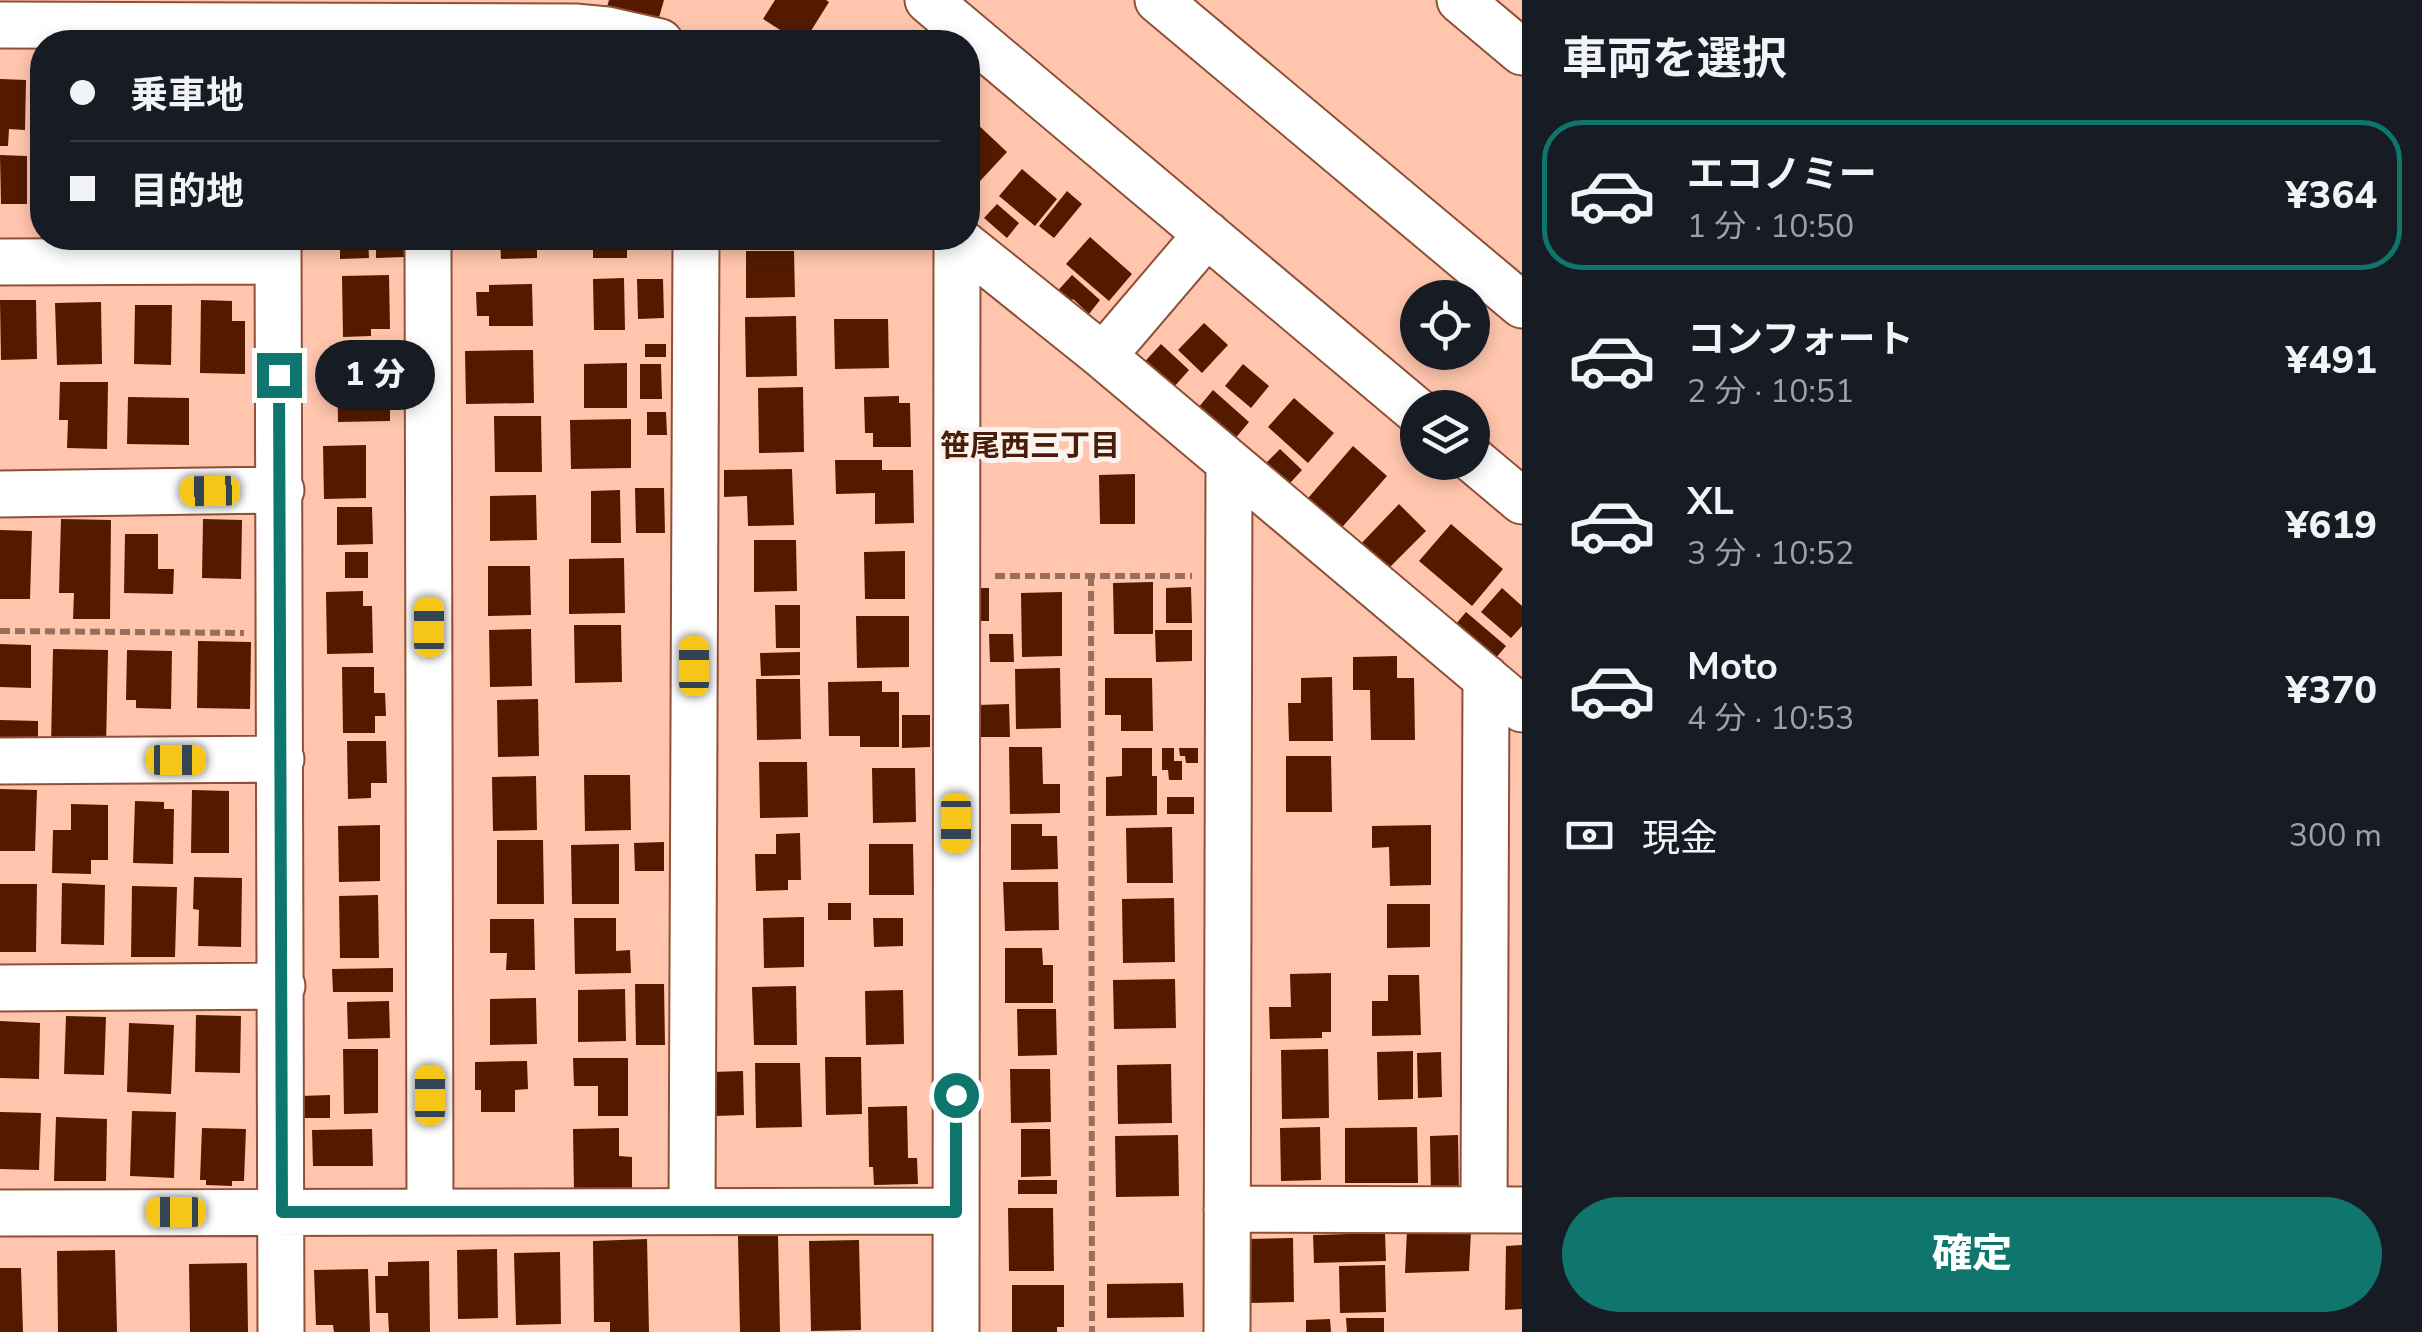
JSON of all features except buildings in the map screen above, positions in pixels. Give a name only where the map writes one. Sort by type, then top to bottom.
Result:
[{"type":"street","points":[[928,0],[964,30]]},
{"type":"street","points":[[1158,0],[1522,306]]},
{"type":"street","points":[[1460,0],[1522,52]]},
{"type":"street","points":[[0,25],[280,22],[379,30]]},
{"type":"street","points":[[980,44],[1400,397]]},
{"type":"street","points":[[1103,356],[1207,234]]},
{"type":"street","points":[[0,262],[257,250]]},
{"type":"street","points":[[278,250],[281,1332]]},
{"type":"street","points":[[428,250],[430,1212]]},
{"type":"street","points":[[692,1211],[696,250]]},
{"type":"street","points":[[956,250],[956,1332]]},
{"type":"street","points":[[971,250],[1103,356],[1522,709]]},
{"type":"street","points":[[1227,1332],[1228,464]]},
{"type":"street","points":[[1490,474],[1522,501]]},
{"type":"street","points":[[0,494],[280,490]]},
{"type":"street","points":[[1227,1210],[1503,1210],[1486,678]]},
{"type":"street","points":[[0,761],[282,760]]},
{"type":"street","points":[[0,988],[282,986]]},
{"type":"street","points":[[0,1213],[956,1212]]},
{"type":"path","points":[[977,576],[1203,576]]},
{"type":"path","points":[[1091,576],[1092,1332]]},
{"type":"path","points":[[0,631],[247,633]]},
{"type":"district","name":"笹尾西三丁目","points":[[1030,446]]},
{"type":"route","points":[[279,375],[282,1212],[956,1212],[956,1095]]}]
